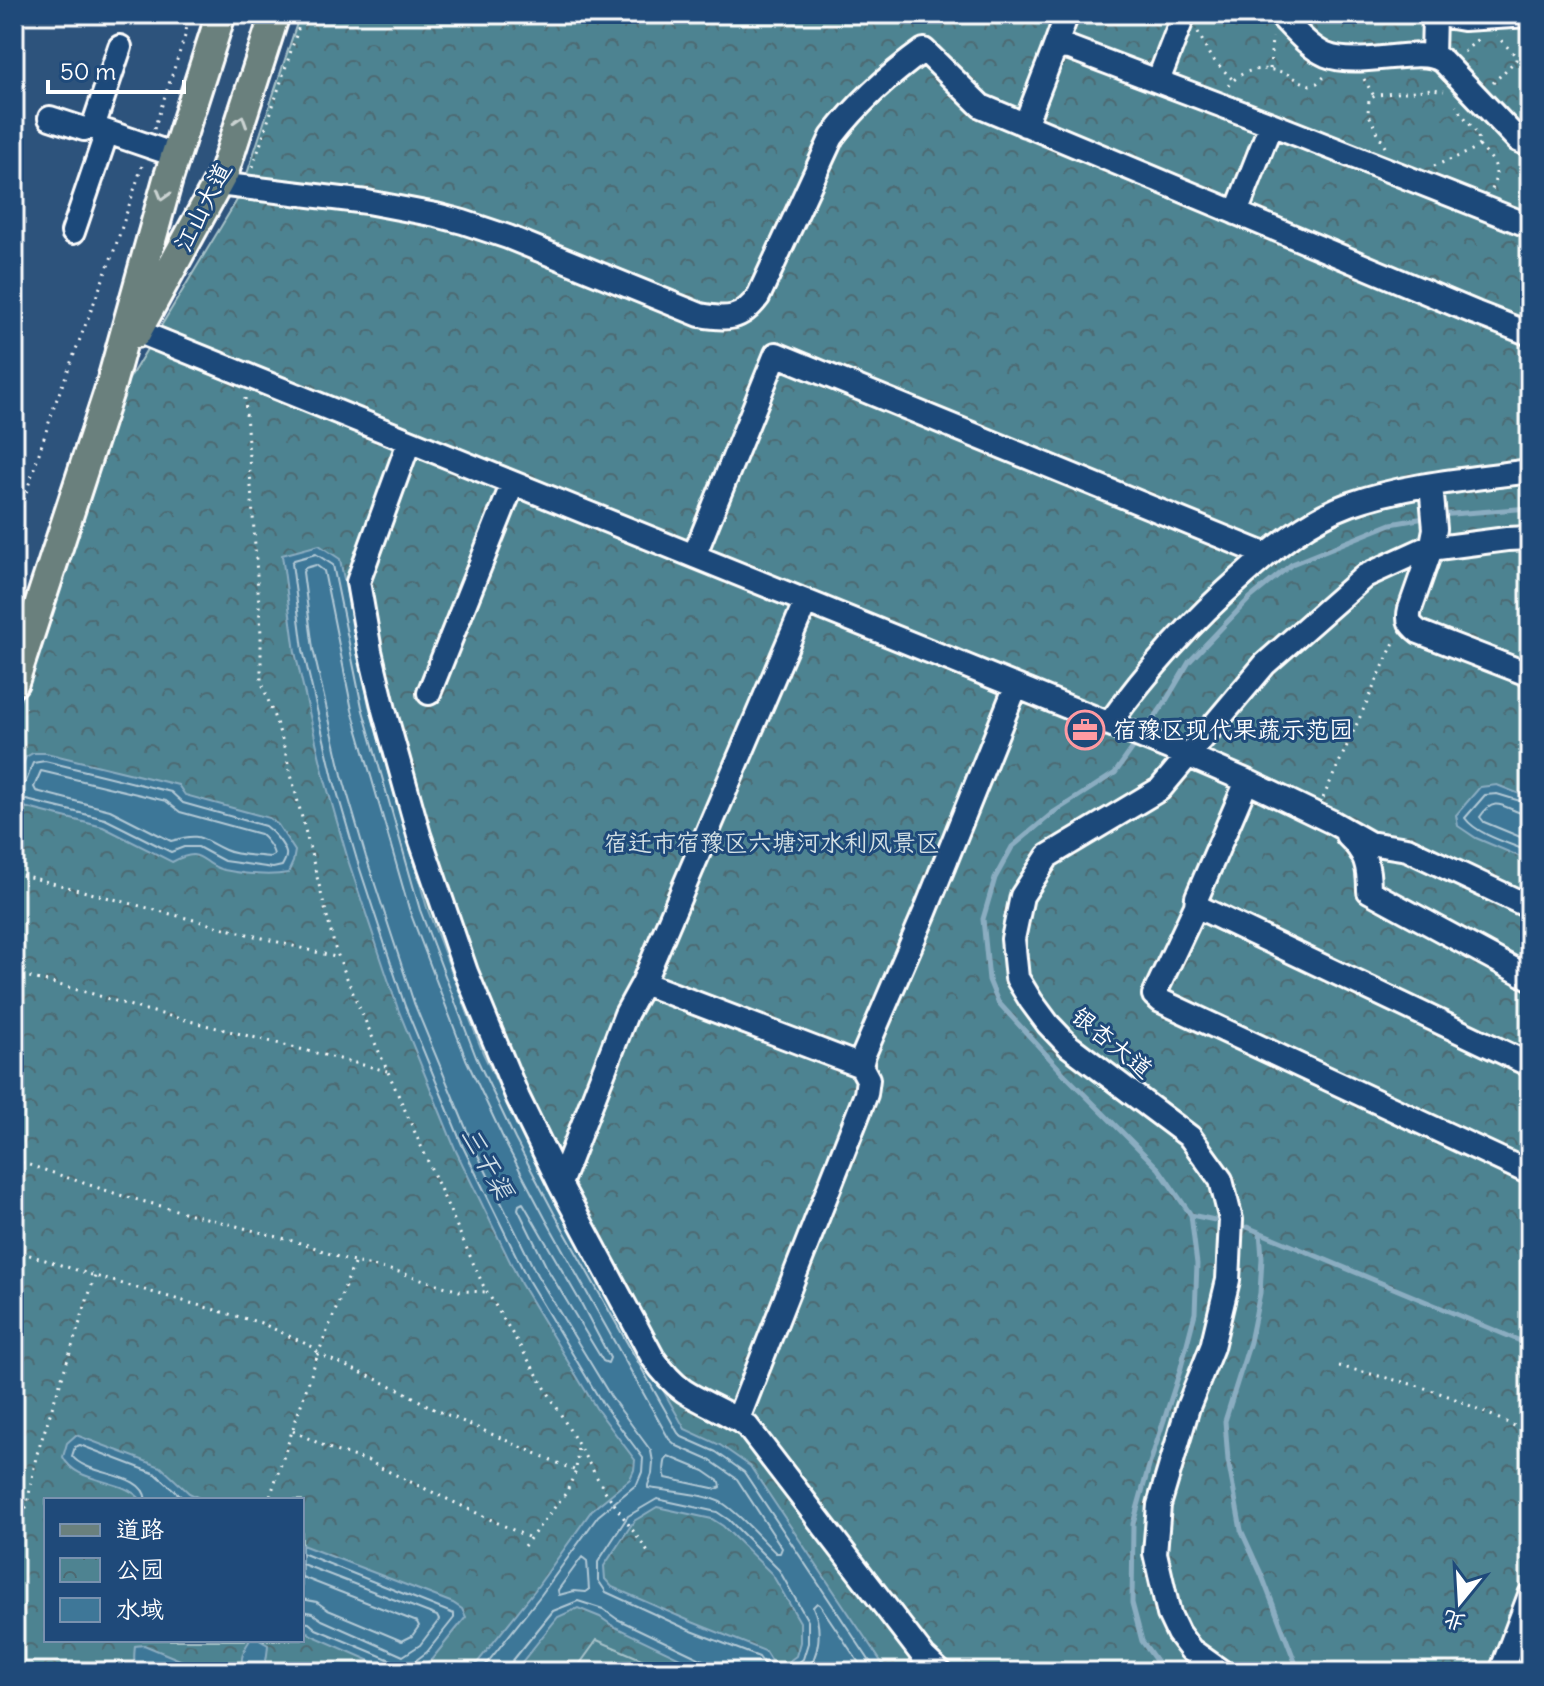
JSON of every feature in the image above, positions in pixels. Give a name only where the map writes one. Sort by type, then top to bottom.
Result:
[{"type":"main road","name":"江山大道","points":[[14,682],[109,391],[175,155],[221,14]]},
{"type":"main road","name":"江山大道","points":[[109,391],[137,331],[224,172],[275,14]]},
{"type":"street","points":[[1025,125],[1067,14]]},
{"type":"street","points":[[1530,15],[1463,19],[1434,14],[1440,61],[1470,106],[1530,145]]},
{"type":"street","points":[[1158,81],[1190,21]]},
{"type":"street","points":[[1275,24],[1317,51],[1334,58],[1440,61]]},
{"type":"street","points":[[73,232],[120,47]]},
{"type":"street","points":[[1052,55],[1062,47],[1070,48],[1530,226]]},
{"type":"street","points":[[218,184],[367,202],[449,219],[508,237],[700,315],[721,319],[736,316],[750,308],[758,297],[840,125],[896,70],[924,50],[981,106],[1530,334]]},
{"type":"street","points":[[50,118],[84,129],[100,130],[175,155]]},
{"type":"street","points":[[1236,213],[1271,124]]},
{"type":"street","points":[[137,331],[1184,754],[1324,818],[1369,843],[1407,849],[1530,907]]},
{"type":"street","points":[[694,556],[776,354],[1267,555]]},
{"type":"street","points":[[409,442],[358,582],[384,710],[419,835],[466,972],[518,1098],[560,1184],[653,1358],[666,1376],[684,1391],[747,1426],[924,1657],[940,1672]]},
{"type":"street","points":[[1118,727],[1137,685],[1172,644],[1214,601],[1296,531],[1350,504],[1400,491],[1530,471]]},
{"type":"street","points":[[429,693],[513,483]]},
{"type":"street","points":[[1431,485],[1435,529],[1410,609],[1410,625],[1419,632],[1530,675]]},
{"type":"street","name":"银杏大道","points":[[1222,1672],[1191,1650],[1178,1633],[1169,1614],[1155,1553],[1159,1505],[1188,1407],[1212,1347],[1228,1280],[1231,1220],[1221,1180],[1190,1137],[1069,1046],[1031,1001],[1017,978],[1013,939],[1022,896],[1048,856],[1160,789],[1184,754],[1265,664],[1365,576],[1422,550],[1530,538]]},
{"type":"street","points":[[560,1184],[626,1014],[643,983],[806,601]]},
{"type":"street","points":[[861,1066],[1016,686]]},
{"type":"street","points":[[1247,781],[1197,897],[1196,906],[1154,995],[1161,1001],[1530,1173]]},
{"type":"street","points":[[1324,818],[1361,848],[1369,872],[1369,891],[1530,978]]},
{"type":"street","points":[[1196,906],[1530,1065]]},
{"type":"street","points":[[643,983],[861,1066],[868,1079],[866,1094],[738,1419]]},
{"type":"street","points":[[1501,1672],[1530,1595]]},
{"type":"path","points":[[14,530],[55,404],[115,248],[186,33],[188,14]]},
{"type":"path","points":[[1190,21],[1210,56],[1233,80]]},
{"type":"path","points":[[1270,69],[1275,24]]},
{"type":"path","points":[[1440,61],[1485,32]]},
{"type":"path","points":[[1470,106],[1516,60],[1516,56],[1493,32]]},
{"type":"path","points":[[1222,106],[1233,80],[1245,72],[1270,69],[1310,85],[1317,83],[1342,59]]},
{"type":"path","points":[[1446,93],[1437,89],[1377,95],[1369,99],[1368,113],[1398,174],[1469,152],[1479,145]]},
{"type":"path","points":[[1454,103],[1470,106]]},
{"type":"path","points":[[1470,106],[1479,145],[1497,166],[1498,174],[1485,209]]},
{"type":"path","points":[[243,374],[261,634],[261,680],[282,739],[339,958],[447,1207],[488,1292],[603,1488],[650,1555]]},
{"type":"path","points":[[1324,818],[1333,775],[1410,609]]},
{"type":"path","points":[[14,873],[339,958]]},
{"type":"path","points":[[14,973],[387,1071]]},
{"type":"path","points":[[14,1160],[123,1196],[308,1245],[354,1262],[459,1291],[488,1292]]},
{"type":"path","points":[[14,1250],[261,1323],[432,1408],[576,1471]]},
{"type":"path","points":[[270,1498],[318,1354],[354,1262]]},
{"type":"path","points":[[14,1538],[27,1505],[36,1457],[95,1276]]},
{"type":"path","points":[[1339,1366],[1451,1397],[1530,1433]]},
{"type":"path","points":[[292,1431],[335,1451],[369,1461],[530,1538]]},
{"type":"path","points":[[524,1546],[566,1493],[576,1471],[578,1445]]},
{"type":"green space","name":"宿迁市宿豫区六塘河水利风景区","points":[[300,14],[1530,14],[1530,1672],[14,1672],[14,719],[120,394],[240,195]]},
{"type":"green space","points":[[597,1640],[671,1672],[574,1672]]},
{"type":"water","name":"三干渠","points":[[319,545],[340,559],[369,705],[427,908],[483,1053],[561,1210],[685,1429],[720,1445],[750,1466],[888,1672],[709,1672],[578,1608],[558,1617],[514,1672],[470,1672],[535,1590],[592,1510],[630,1479],[635,1460],[596,1408],[521,1284],[456,1151],[398,1009],[325,780],[295,652],[282,555]],"holes":[[[657,1507],[712,1519],[772,1574],[800,1622],[796,1656],[784,1665],[773,1664],[765,1651],[612,1587],[605,1579],[604,1566],[634,1521]]]},
{"type":"water","points":[[33,753],[46,753],[178,785],[185,795],[269,818],[278,825],[295,851],[293,862],[288,873],[264,875],[224,870],[196,855],[172,862],[103,827],[16,805],[14,786],[26,757]]},
{"type":"water","points":[[1497,785],[1530,798],[1530,861],[1476,838],[1458,826],[1456,815],[1480,787]]},
{"type":"water","points":[[76,1435],[161,1467],[189,1493],[199,1498],[139,1498],[123,1488],[89,1477],[70,1466],[63,1457],[67,1443]]},
{"type":"water","points":[[304,1546],[453,1603],[462,1609],[466,1617],[432,1659],[416,1670],[401,1672],[311,1635],[304,1629]]},
{"type":"water","points":[[249,1642],[268,1645],[265,1663],[259,1672],[243,1672],[241,1663]]},
{"type":"water","points":[[144,1645],[209,1672],[142,1672],[135,1664],[134,1654],[135,1646]]},
{"type":"waterway","points":[[1439,515],[1530,508]]},
{"type":"waterway","points":[[1145,731],[1189,662],[1250,598],[1292,564],[1391,524],[1430,517]]},
{"type":"waterway","points":[[1137,742],[1115,773],[1054,812],[1012,847],[995,878],[983,919],[989,980],[998,1002],[1065,1075],[1159,1169],[1191,1215],[1197,1264],[1195,1313],[1133,1524],[1132,1603],[1142,1641],[1157,1662],[1170,1672]]},
{"type":"waterway","points":[[1191,1215],[1215,1220]]},
{"type":"waterway","points":[[1247,1227],[1530,1345]]},
{"type":"waterway","points":[[1260,1232],[1260,1293],[1250,1342],[1225,1421],[1228,1460],[1241,1530],[1297,1667],[1302,1672]]},
{"type":"place","name":"宿豫区现代果蔬示范园","points":[[1085,730]]}]
